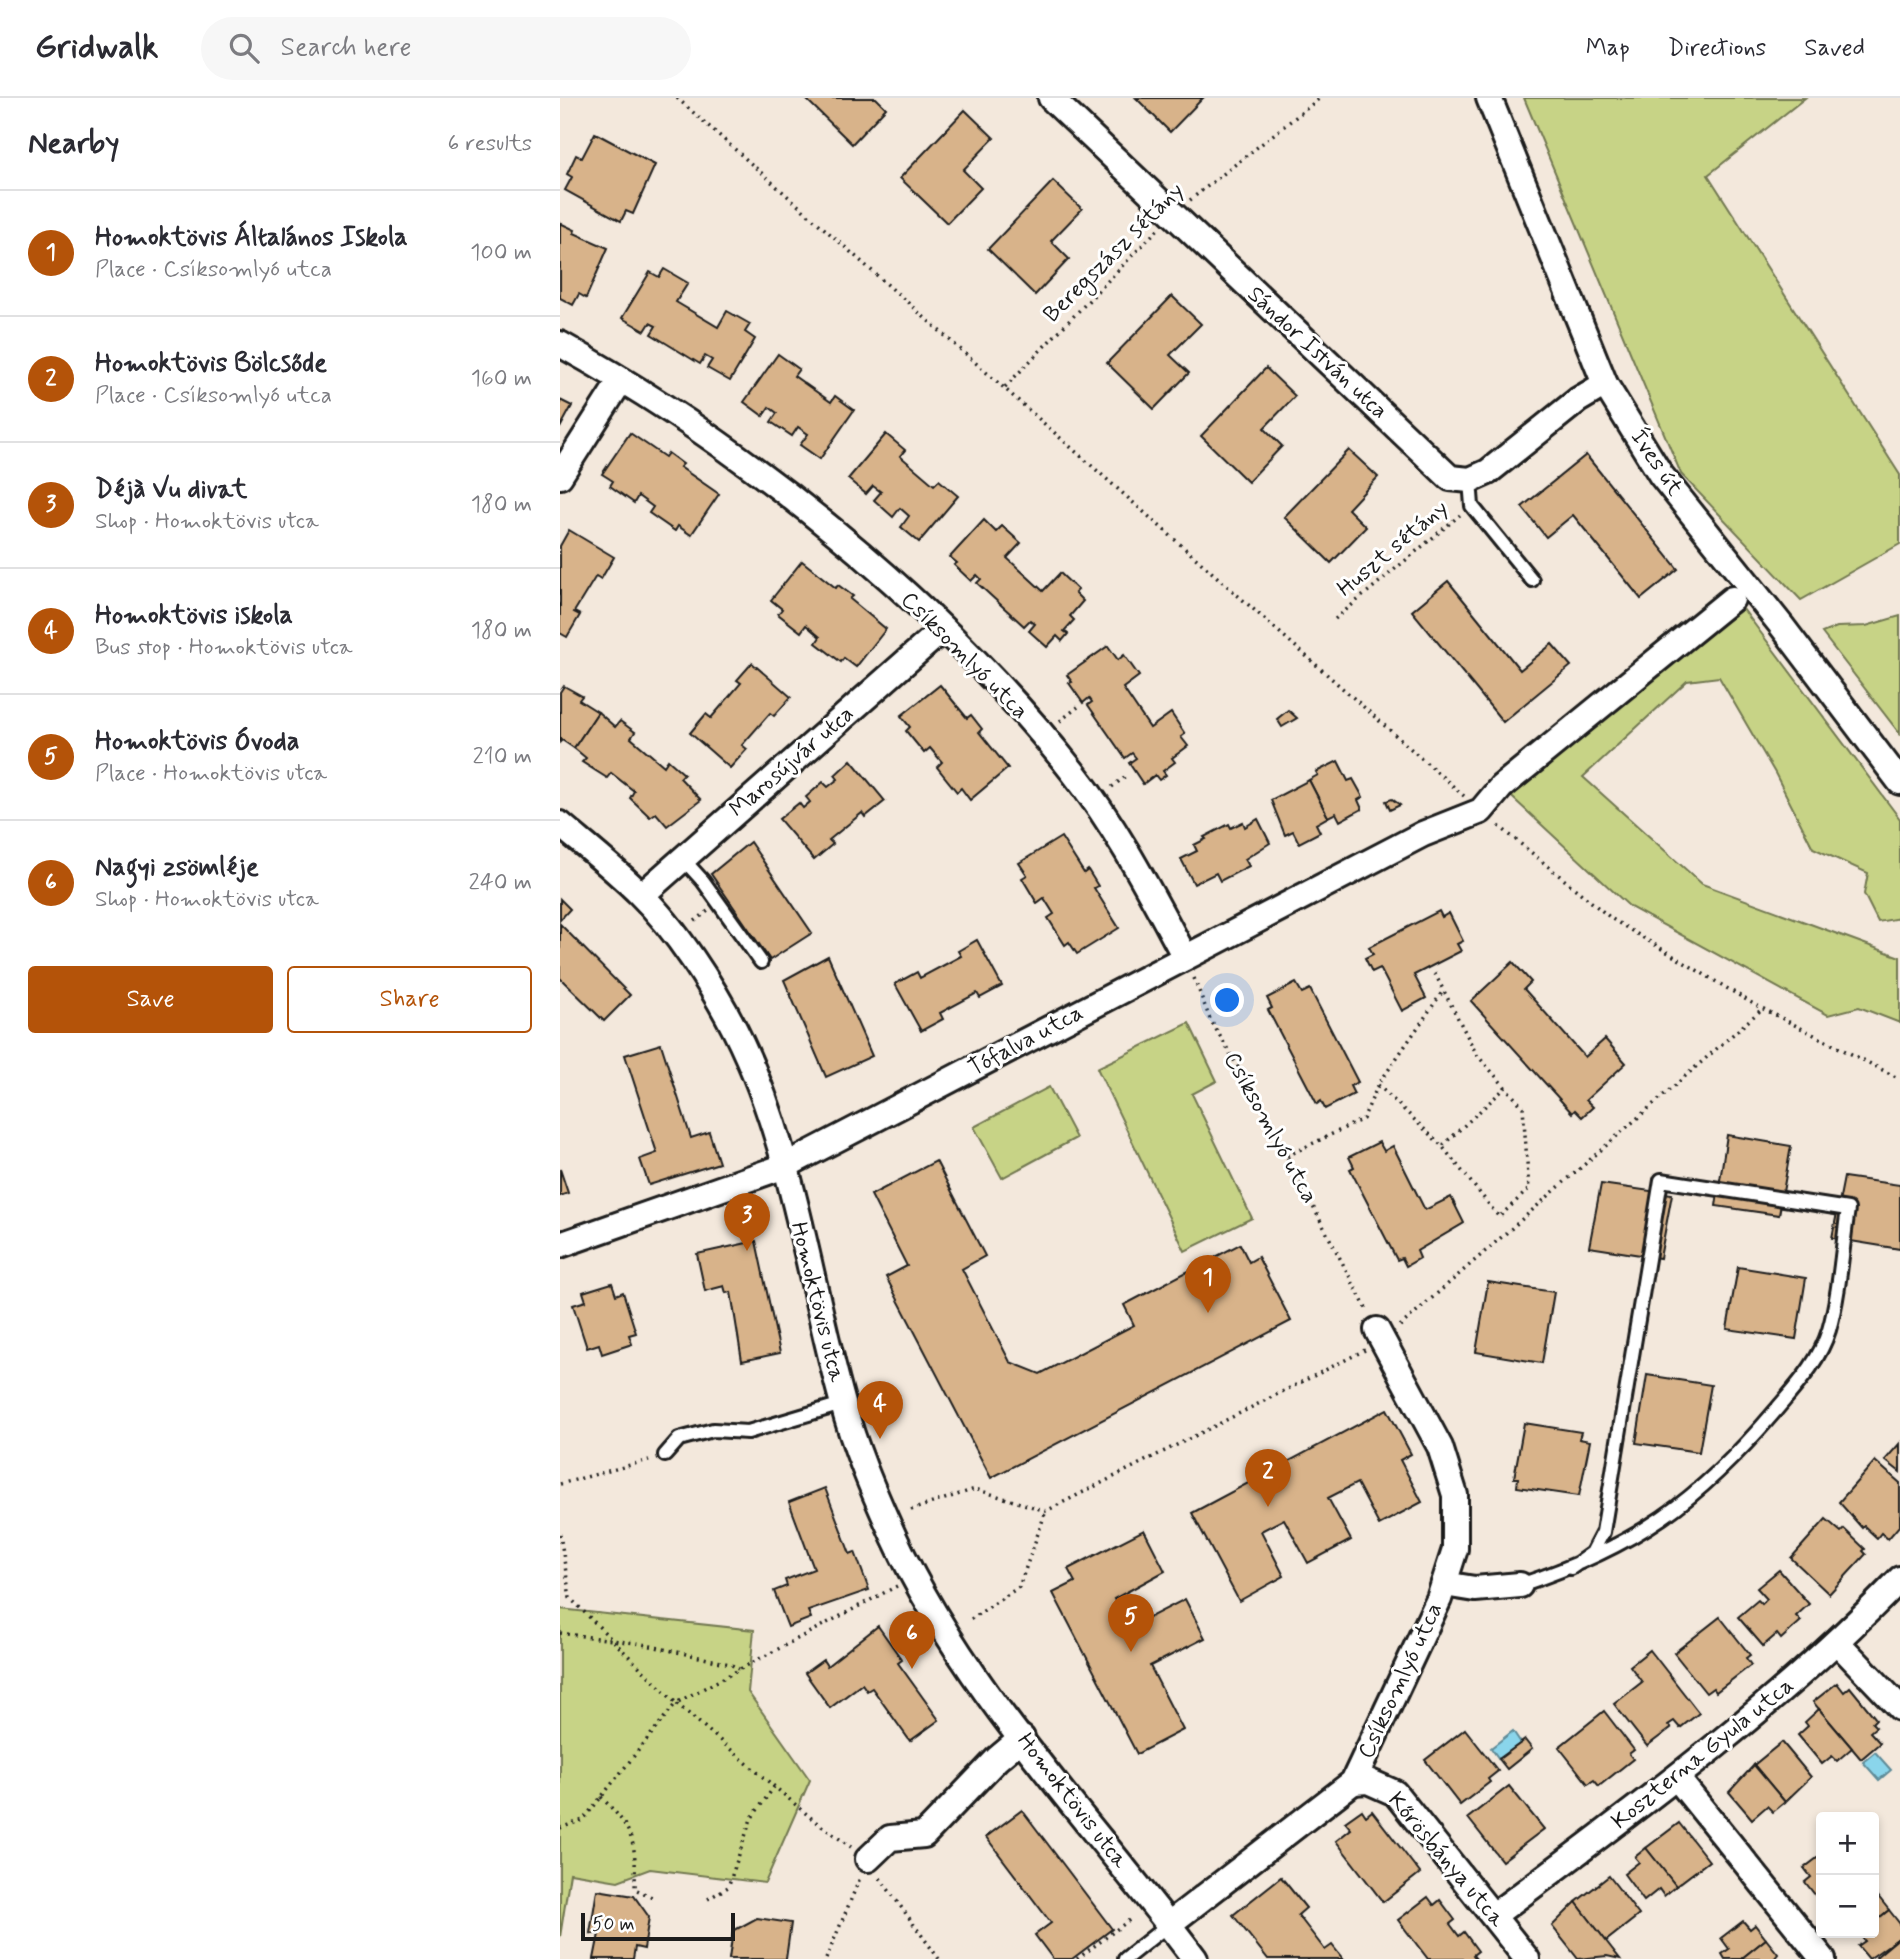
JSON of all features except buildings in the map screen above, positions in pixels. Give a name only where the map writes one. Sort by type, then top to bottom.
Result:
[{"type":"street","name":"Sándor István utca","points":[[1051,98],[1450,478],[1470,480]]},
{"type":"street","name":"Íves út","points":[[1489,98],[1559,279],[1605,384],[1661,475],[1898,776]]},
{"type":"street","name":"Csíksomlyó utca","points":[[560,344],[621,380],[786,494],[942,630],[1017,706],[1074,773],[1134,862],[1185,957]]},
{"type":"street","points":[[560,476],[621,380]]},
{"type":"street","points":[[1470,480],[1488,472],[1578,400],[1605,384]]},
{"type":"street","points":[[1481,811],[1501,787],[1732,599]]},
{"type":"street","name":"Marosújvár utca","points":[[642,895],[942,630]]},
{"type":"street","name":"Tófalva utca","points":[[560,1245],[785,1166],[1423,834],[1481,811]]},
{"type":"street","name":"Homoktövis utca","points":[[560,824],[642,895],[692,960],[735,1030],[766,1104],[785,1166],[842,1404],[871,1484],[914,1577],[944,1628],[1022,1738],[1195,1959]]},
{"type":"street","name":"Csíksomlyó utca","points":[[1169,1924],[1353,1783],[1444,1584],[1455,1549],[1455,1495],[1440,1447],[1380,1335]]},
{"type":"street","name":"Koszterna Gyula utca","points":[[1494,1915],[1677,1778],[1838,1643],[1900,1579]]},
{"type":"street","points":[[1444,1584],[1475,1589],[1520,1584]]},
{"type":"street","points":[[1838,1643],[1900,1708]]},
{"type":"street","points":[[867,1860],[890,1838],[924,1835],[997,1759],[1022,1738]]},
{"type":"street","points":[[1677,1778],[1823,1959]]},
{"type":"street","name":"Kőrösbánya utca","points":[[1353,1783],[1368,1781],[1395,1793],[1527,1959]]},
{"type":"lane","points":[[1470,480],[1472,506],[1532,580]]},
{"type":"lane","points":[[682,858],[704,881],[761,962]]},
{"type":"lane","points":[[1520,1584],[1571,1568],[1663,1520],[1736,1456],[1815,1364],[1829,1330],[1848,1209],[1661,1180],[1602,1532],[1592,1553],[1571,1568]]},
{"type":"lane","points":[[665,1455],[679,1439],[713,1430],[748,1432],[842,1404]]},
{"type":"lane","points":[[1125,1959],[1169,1924]]},
{"type":"path","points":[[677,98],[1481,811],[1612,919],[1762,1009],[1900,1079]]},
{"type":"path","name":"Beregszász sétány","points":[[1005,387],[1172,215],[1320,98]]},
{"type":"path","name":"Huszt sétány","points":[[1335,619],[1472,506]]},
{"type":"path","name":"Csíksomlyó utca","points":[[1185,957],[1210,1019],[1287,1156],[1380,1335]]},
{"type":"path","points":[[1378,1085],[1442,1146],[1499,1217],[1529,1189],[1523,1107],[1477,1055],[1433,970]]},
{"type":"path","points":[[1287,1156],[1363,1119],[1378,1085],[1443,990]]},
{"type":"path","points":[[971,1619],[1019,1587],[1046,1511],[1380,1335],[1762,1009]]},
{"type":"path","points":[[1442,1146],[1506,1087]]},
{"type":"path","points":[[560,1484],[665,1455]]},
{"type":"path","points":[[911,1510],[975,1489],[1046,1511]]},
{"type":"path","points":[[560,1534],[570,1598],[676,1703],[774,1787],[867,1860],[939,1959]]},
{"type":"path","points":[[560,1828],[583,1820],[676,1703],[891,1589]]},
{"type":"path","points":[[560,1633],[609,1639],[730,1664],[739,1670]]},
{"type":"path","points":[[708,1899],[728,1887],[751,1819],[774,1787]]},
{"type":"path","points":[[601,1797],[625,1821],[636,1850],[635,1889],[656,1899]]},
{"type":"path","points":[[826,1959],[867,1860]]},
{"type":"path","points":[[1077,1959],[1132,1918]]},
{"type":"green space","points":[[1524,98],[1805,98],[1708,175],[1900,475],[1900,544],[1801,600],[1681,474]]},
{"type":"green space","points":[[1743,609],[1900,819],[1900,918],[1878,922],[1864,894],[1868,873],[1813,848],[1775,773],[1719,677],[1687,681],[1583,777],[1702,884],[1900,957],[1900,1023],[1859,1007],[1828,1015],[1630,907],[1501,787]]},
{"type":"green space","points":[[1900,616],[1900,734],[1822,633],[1837,627],[1866,626]]},
{"type":"green space","points":[[1189,1023],[1217,1081],[1192,1094],[1252,1218],[1185,1251],[1097,1068]]},
{"type":"green space","points":[[1049,1087],[1076,1138],[1002,1178],[974,1127]]},
{"type":"green space","points":[[560,1609],[754,1630],[748,1692],[810,1780],[765,1883],[650,1869],[618,1881],[570,1873],[560,1937]]},
{"type":"water","points":[[1513,1731],[1521,1743],[1499,1759],[1491,1748]]},
{"type":"water","points":[[1875,1752],[1891,1770],[1879,1780],[1863,1762]]},
{"type":"place","name":"Déjà Vu divat","points":[[747,1251]]},
{"type":"place","name":"Homoktövis Általános Iskola","points":[[1208,1313]]},
{"type":"place","name":"Homoktövis iskola","points":[[880,1439]]},
{"type":"place","name":"Homoktövis Bölcsőde","points":[[1268,1507]]},
{"type":"place","name":"Homoktövis Óvoda","points":[[1131,1652]]},
{"type":"place","name":"Nagyi zsömléje","points":[[912,1669]]}]
